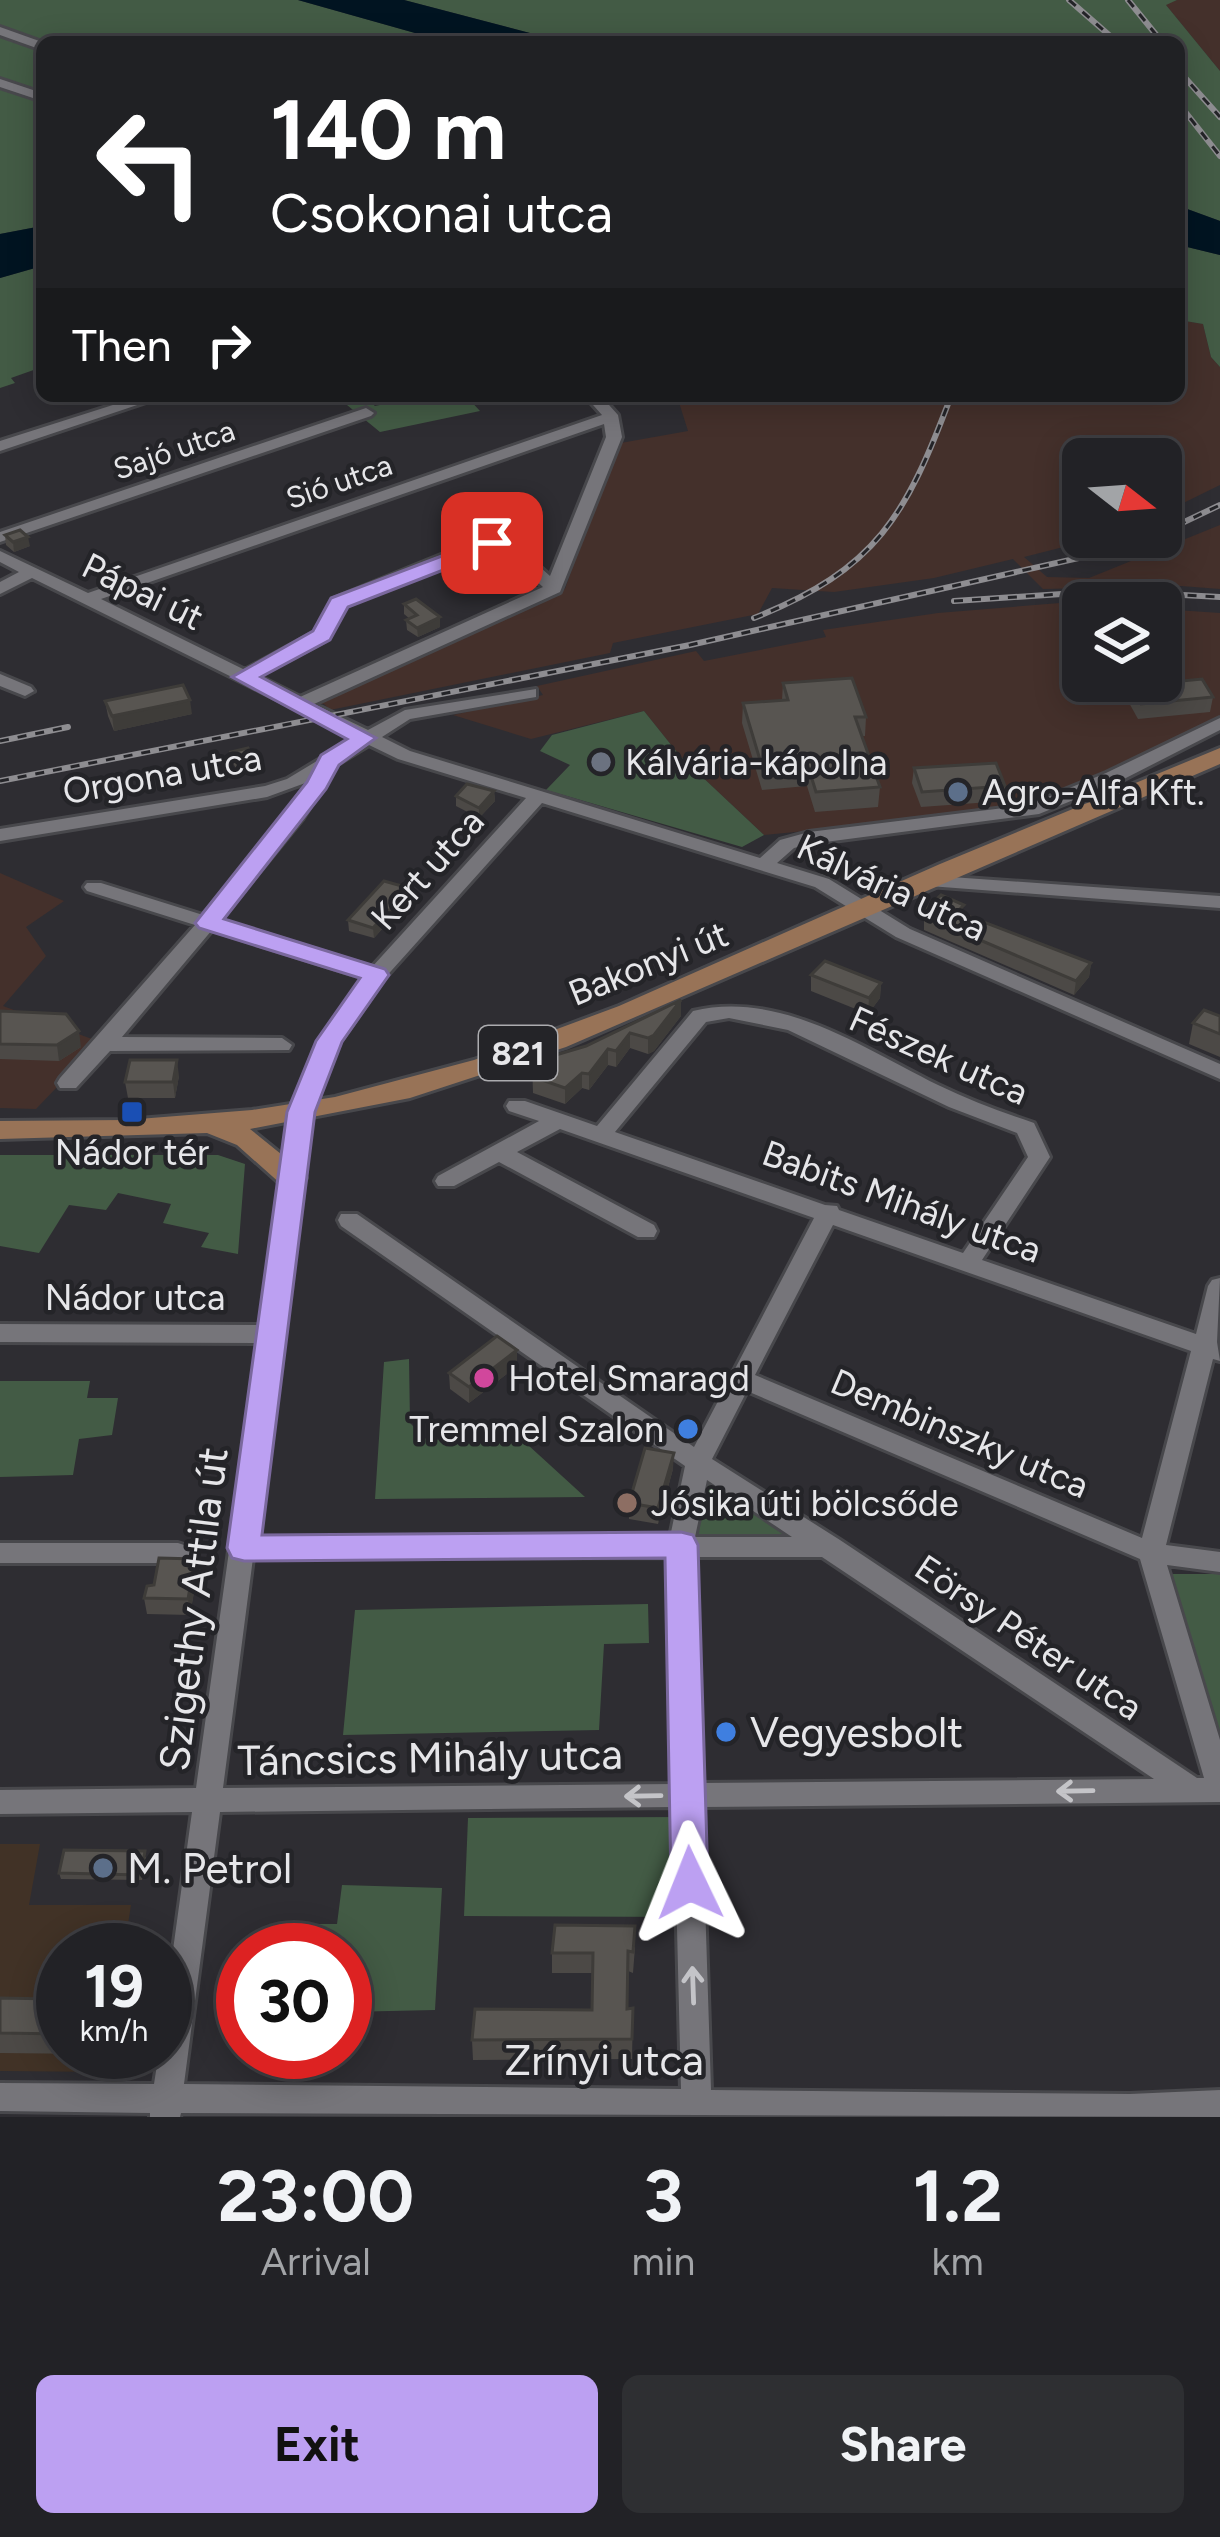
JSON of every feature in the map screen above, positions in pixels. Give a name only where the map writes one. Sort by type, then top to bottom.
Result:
[{"type":"main road","name":"Bakonyi út","points":[[0,1130],[208,1123],[301,1112],[420,1085],[532,1048],[728,971],[922,880],[1220,755]]},
{"type":"main road","points":[[208,1123],[247,1138],[292,1178]]},
{"type":"street","points":[[0,31],[36,44]]},
{"type":"street","points":[[0,83],[36,96]]},
{"type":"street","points":[[0,100],[36,98]]},
{"type":"street","points":[[0,446],[137,402]]},
{"type":"street","points":[[297,705],[554,588],[614,437],[610,416],[598,402]]},
{"type":"street","name":"Sajó utca","points":[[0,537],[366,413]]},
{"type":"street","name":"Sió utca","points":[[86,599],[610,416]]},
{"type":"street","points":[[244,677],[322,635],[339,603],[479,545],[506,545],[554,588]]},
{"type":"street","name":"Pápai út","points":[[0,556],[321,718]]},
{"type":"street","points":[[0,589],[31,572]]},
{"type":"street","points":[[0,679],[25,691]]},
{"type":"street","name":"Orgona utca","points":[[0,836],[267,791],[293,783],[405,715],[530,693]]},
{"type":"street","name":"Kálvária utca","points":[[321,718],[364,738],[536,798],[822,883],[904,933],[1220,1072]]},
{"type":"street","points":[[765,863],[787,844],[809,838],[1032,810],[1113,777],[1220,723]]},
{"type":"street","points":[[68,1083],[208,923],[318,784],[329,760]]},
{"type":"street","name":"Kert utca","points":[[301,1112],[329,1041],[376,975],[536,798]]},
{"type":"street","points":[[986,856],[998,884],[1022,891]]},
{"type":"street","points":[[922,880],[1022,891],[1220,902]]},
{"type":"street","points":[[94,887],[376,975]]},
{"type":"street","name":"Fészek utca","points":[[602,1134],[700,1016],[721,1009],[744,1011],[885,1063],[953,1101],[1027,1128],[1039,1157],[968,1263]]},
{"type":"street","points":[[107,1043],[282,1045]]},
{"type":"street","name":"Babits Mihály utca","points":[[517,1106],[1212,1350]]},
{"type":"street","name":"Szigethy Attila út","points":[[166,2108],[301,1112]]},
{"type":"street","points":[[446,1181],[559,1120]]},
{"type":"street","points":[[499,1152],[646,1231]]},
{"type":"street","points":[[696,2102],[681,1545],[698,1462],[829,1212]]},
{"type":"street","name":"Eörsy Péter utca","points":[[349,1220],[698,1462],[1211,1788]]},
{"type":"street","points":[[1211,1788],[1151,1553],[1212,1350],[1220,1286]]},
{"type":"street","name":"Nádor utca","points":[[0,1333],[271,1334]]},
{"type":"street","name":"Dembinszky utca","points":[[741,1379],[1151,1553],[1220,1562]]},
{"type":"street","points":[[244,1548],[832,1547]]},
{"type":"street","points":[[0,1553],[178,1553]]},
{"type":"street","name":"Táncsics Mihály utca","points":[[0,1802],[1211,1788]]},
{"type":"street","name":"Zrínyi utca","points":[[0,2097],[166,2108],[696,2102],[1214,2105]]},
{"type":"shaded area","points":[[1220,0],[1220,71],[1165,4]]},
{"type":"shaded area","points":[[1185,321],[1203,324],[1211,357],[1220,367],[1220,485],[1182,504],[1182,438],[1062,438],[1062,547],[1024,557],[1047,577],[1089,578],[1138,558],[1182,558],[1182,540],[1220,525],[1220,589],[1182,586],[1182,582],[1062,582],[1062,589],[1043,589],[1013,559],[934,578],[834,592],[772,588],[758,614],[613,643],[610,653],[330,710],[324,704],[307,704],[565,589],[615,444],[688,431],[679,402],[1185,402]]},
{"type":"shaded area","points":[[1062,603],[1062,702],[1182,702],[1182,610],[1220,613],[1220,718],[1067,794],[1013,811],[764,835],[680,756],[644,711],[531,739],[453,715],[543,695],[537,686],[696,651],[704,661],[826,637],[823,630],[938,613]]},
{"type":"shaded area","points":[[0,873],[64,901],[26,927],[46,956],[3,1006],[100,1042],[36,1109],[0,1108]]},
{"type":"shaded area","points":[[0,1844],[40,1844],[29,1905],[131,1905],[128,1923],[36,1923],[36,2071],[0,2071]]},
{"type":"green space","points":[[0,0],[298,0],[426,36],[36,36],[36,227],[0,234]]},
{"type":"green space","points":[[404,0],[1177,0],[1166,5],[1220,71],[1220,221],[1185,208],[1185,36],[541,36]]},
{"type":"green space","points":[[1185,246],[1220,255],[1220,367],[1211,357],[1203,324],[1185,321]]},
{"type":"green space","points":[[36,268],[36,369],[11,378],[15,383],[0,388],[0,278]]},
{"type":"green space","points":[[343,402],[375,406],[472,402],[480,411],[380,432]]},
{"type":"green space","points":[[644,711],[680,756],[764,835],[742,847],[546,790],[570,765],[540,751],[552,735]]},
{"type":"green space","points":[[0,1155],[218,1155],[245,1164],[238,1254],[201,1247],[209,1233],[163,1223],[171,1204],[118,1193],[106,1210],[69,1205],[39,1253],[0,1246]]},
{"type":"green space","points":[[409,1359],[410,1423],[431,1444],[463,1423],[491,1446],[516,1434],[585,1497],[375,1499],[384,1362]]},
{"type":"green space","points":[[0,1381],[90,1381],[87,1398],[118,1398],[112,1435],[79,1439],[73,1475],[0,1477]]},
{"type":"green space","points":[[707,1479],[808,1541],[696,1536]]},
{"type":"green space","points":[[1172,1574],[1220,1574],[1220,1735]]},
{"type":"green space","points":[[648,1604],[649,1643],[604,1644],[599,1730],[343,1735],[355,1610]]},
{"type":"green space","points":[[683,1817],[687,1917],[464,1916],[468,1818]]},
{"type":"green space","points":[[342,1885],[442,1888],[435,2010],[372,2011],[372,1923],[337,1923]]},
{"type":"water","points":[[298,0],[404,0],[541,36],[426,36]]},
{"type":"water","points":[[1185,208],[1220,221],[1220,255],[1185,246]]},
{"type":"water","points":[[36,227],[36,268],[0,278],[0,234]]},
{"type":"building","points":[[20,530],[28,537],[13,542],[5,535]]},
{"type":"building","points":[[416,599],[440,617],[417,628],[406,620],[417,615],[404,604]]},
{"type":"building","points":[[852,678],[866,717],[855,717],[880,787],[816,792],[808,766],[763,770],[743,703],[788,700],[783,683]]},
{"type":"building","points":[[1202,679],[1213,697],[1182,700],[1182,681]]},
{"type":"building","points":[[183,685],[190,700],[112,716],[105,701]]},
{"type":"building","points":[[248,748],[255,760],[238,764],[231,752]]},
{"type":"building","points":[[996,763],[1005,786],[922,792],[914,768]]},
{"type":"building","points":[[467,784],[494,791],[479,808],[456,796]]},
{"type":"building","points":[[384,881],[409,888],[373,928],[348,920]]},
{"type":"building","points":[[941,895],[964,905],[957,912],[1091,963],[1076,981],[926,917],[924,911]]},
{"type":"building","points":[[825,961],[881,983],[869,998],[811,975]]},
{"type":"building","points":[[681,1000],[654,1035],[630,1033],[616,1051],[608,1049],[589,1074],[582,1073],[565,1088],[533,1077],[532,1062],[586,1046]]},
{"type":"building","points":[[1204,1010],[1220,1016],[1220,1034],[1193,1023]]},
{"type":"building","points":[[0,1011],[66,1014],[79,1031],[57,1045],[0,1044]]},
{"type":"building","points":[[130,1060],[177,1060],[173,1082],[125,1082]]},
{"type":"building","points":[[497,1336],[517,1350],[469,1387],[449,1373]]},
{"type":"building","name":"Jósika úti bölcsőde","points":[[645,1448],[674,1453],[658,1508],[629,1503]]},
{"type":"building","points":[[159,1558],[195,1559],[188,1599],[144,1598],[147,1586],[154,1585]]},
{"type":"building","name":"M. Petrol","points":[[64,1850],[145,1851],[141,1875],[59,1873]]},
{"type":"building","points":[[555,1925],[635,1926],[633,1952],[628,1951],[627,2009],[633,2008],[632,2039],[472,2040],[475,2009],[592,2010],[593,1953],[552,1953]]},
{"type":"building","points":[[0,1998],[36,1999],[36,2034],[0,2033]]},
{"type":"railway","points":[[1069,0],[1110,36]]},
{"type":"railway","points":[[1128,0],[1157,36]]},
{"type":"railway","points":[[1185,78],[1220,117]]},
{"type":"railway","points":[[1185,112],[1220,156]]},
{"type":"railway","points":[[754,618],[830,580],[882,534],[919,474],[949,402]]},
{"type":"railway","points":[[1182,523],[1220,505]]},
{"type":"railway","points":[[0,781],[690,645],[1079,558]]},
{"type":"railway","points":[[954,601],[1108,591],[1220,597]]},
{"type":"railway","points":[[0,741],[68,727]]},
{"type":"place","name":"Kálvária-kápolna","points":[[601,762]]},
{"type":"place","name":"Agro-Alfa Kft.","points":[[958,792]]},
{"type":"place","name":"Nádor tér","points":[[132,1112]]},
{"type":"place","name":"Hotel Smaragd","points":[[484,1378]]},
{"type":"place","name":"Tremmel Szalon","points":[[688,1429]]},
{"type":"place","name":"Jósika úti bölcsőde","points":[[627,1503]]},
{"type":"place","name":"Vegyesbolt","points":[[726,1732]]},
{"type":"place","name":"M. Petrol","points":[[103,1868]]},
{"type":"route","points":[[492,543],[339,603],[322,635],[244,677],[364,738],[329,760],[318,784],[208,923],[376,975],[329,1041],[301,1112],[244,1548],[681,1545],[690,1883]]}]
